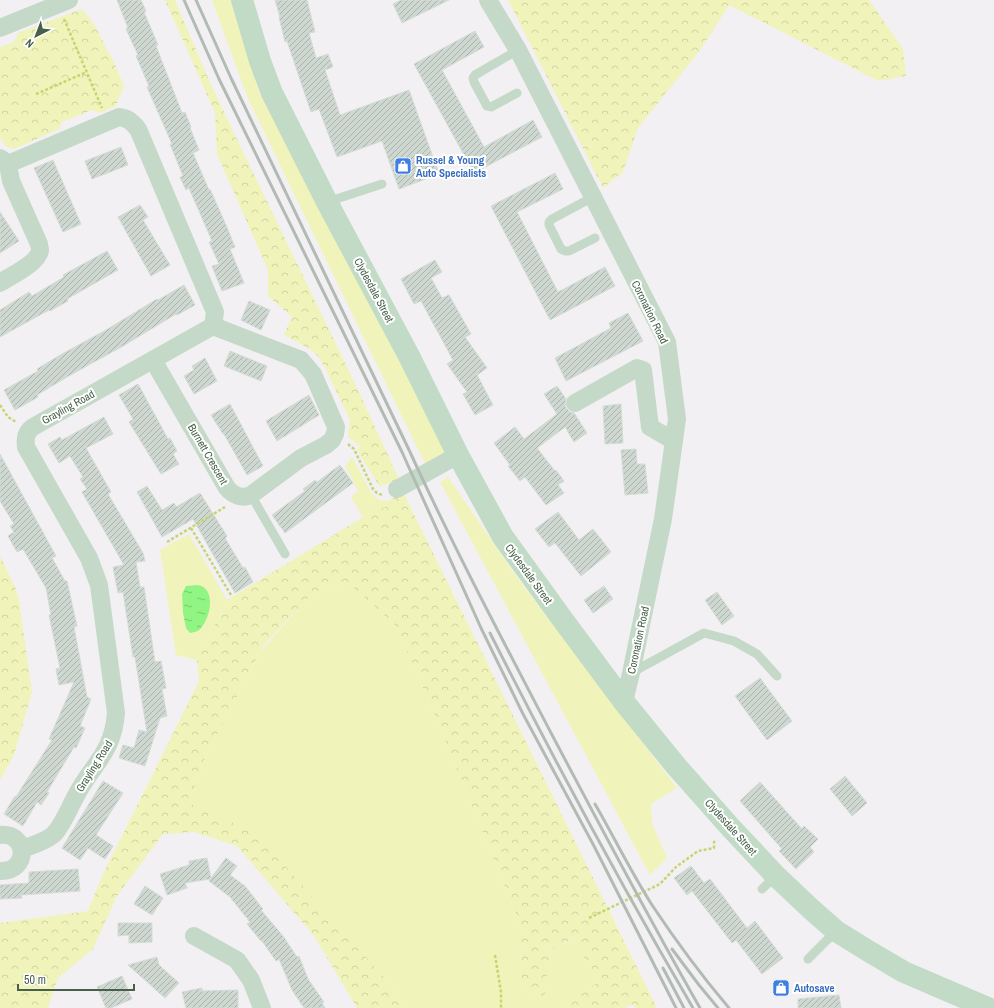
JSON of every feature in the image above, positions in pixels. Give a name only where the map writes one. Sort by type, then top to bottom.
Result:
[{"type":"main road","name":"Clydesdale Street","points":[[242,0],[260,61],[272,93],[327,202],[409,356],[458,455],[503,537],[624,702],[676,766],[731,828],[769,882],[836,931],[904,972],[988,1008]]},
{"type":"street","name":"Coronation Road","points":[[488,0],[518,50],[667,342],[677,419],[663,519],[624,702]]},
{"type":"street","points":[[0,28],[63,2]]},
{"type":"street","points":[[0,283],[31,264],[40,250],[39,244],[11,181],[4,161],[119,117],[126,118],[133,123],[138,129],[215,312],[213,326],[301,360],[313,374],[334,420],[336,427],[335,434],[332,440],[326,445],[300,458],[243,495]]},
{"type":"street","name":"Grayling Road","points":[[22,849],[32,846],[54,834],[61,824],[84,782],[111,741],[115,727],[116,713],[99,585],[89,558],[26,447],[25,438],[33,426],[213,326]]},
{"type":"street","name":"Burnett Crescent","points":[[154,360],[227,488],[243,495]]},
{"type":"street","points":[[575,403],[637,368],[643,370],[650,427],[674,441]]},
{"type":"street","points":[[397,489],[458,455]]},
{"type":"street","points":[[0,835],[11,836],[20,844],[22,849],[22,856],[17,866],[12,870],[0,871]]},
{"type":"street","points":[[194,936],[237,960],[251,980],[262,1008]]},
{"type":"lane","points":[[517,93],[491,107],[487,106],[473,78],[518,50]]},
{"type":"lane","points":[[327,202],[382,184]]},
{"type":"lane","points":[[593,197],[552,219],[549,222],[549,225],[561,249],[565,251],[569,251],[595,238]]},
{"type":"lane","points":[[243,495],[286,554]]},
{"type":"lane","points":[[631,673],[704,633],[734,641],[757,654],[777,676]]},
{"type":"lane","points":[[808,959],[836,931]]},
{"type":"path","points":[[63,2],[87,72],[108,121]]},
{"type":"path","points":[[36,94],[87,72]]},
{"type":"path","points":[[0,405],[8,417],[29,430]]},
{"type":"path","points":[[335,434],[354,448],[373,489],[382,495],[397,489]]},
{"type":"path","points":[[167,542],[243,495]]},
{"type":"path","points":[[191,528],[231,595]]},
{"type":"path","points":[[589,918],[660,884],[676,867],[698,851],[714,848],[714,842],[731,828]]},
{"type":"path","points":[[495,955],[501,992],[501,1008]]},
{"type":"green space","points":[[165,0],[175,0],[209,80],[351,375],[399,479],[380,487],[357,450],[360,446],[348,437],[350,420],[325,368],[317,355],[310,349],[284,335],[292,317],[268,296],[268,270],[217,154],[215,113]]},
{"type":"green space","points":[[212,0],[233,0],[258,89],[447,453],[426,466],[248,99]]},
{"type":"green space","points":[[508,0],[869,0],[903,49],[906,76],[878,81],[729,5],[701,49],[638,128],[623,172],[603,188]]},
{"type":"green space","points":[[82,9],[94,25],[109,55],[111,55],[124,86],[116,106],[99,113],[92,110],[62,122],[59,129],[14,149],[5,146],[0,137],[0,47],[14,42],[18,33]]},
{"type":"green space","points":[[352,457],[372,494],[379,500],[388,501],[393,498],[396,504],[376,510],[363,517],[351,497],[358,491],[345,466]]},
{"type":"green space","points":[[448,477],[519,580],[677,788],[651,804],[652,823],[667,858],[650,875],[440,482]]},
{"type":"green space","points":[[403,492],[657,1008],[635,1008],[633,1004],[625,1008],[563,1008],[599,981],[572,939],[550,950],[545,999],[520,990],[521,926],[429,701],[395,625],[346,581],[310,596],[263,646],[204,760],[189,803],[256,833],[389,983],[407,1008],[357,1008],[314,936],[237,846],[194,832],[163,834],[117,896],[93,949],[58,978],[48,1008],[0,1008],[0,923],[88,911],[102,876],[199,681],[197,660],[227,600],[363,517],[376,510],[395,504],[393,498]]},
{"type":"green space","points":[[189,534],[227,600],[197,660],[176,655],[160,550]]},
{"type":"green space","points":[[0,556],[16,589],[19,600],[32,692],[14,755],[0,780]]},
{"type":"green space","points":[[346,581],[395,625],[429,701],[521,926],[520,990],[545,999],[550,950],[573,939],[599,981],[563,1008],[407,1008],[389,983],[189,803],[204,760],[260,652],[310,596]]},
{"type":"water","points":[[197,585],[203,587],[210,597],[209,612],[207,619],[198,631],[190,633],[186,628],[183,613],[182,594],[186,586]]},
{"type":"building","points":[[117,0],[141,0],[146,11],[144,12],[158,45],[156,46],[182,113],[185,112],[199,150],[193,153],[235,247],[230,249],[244,283],[222,291],[212,266],[219,264],[209,242],[212,241],[189,188],[186,190],[180,177],[183,176],[170,144],[172,144],[147,87],[149,86],[136,56],[138,55],[126,29],[128,28]]},
{"type":"building","points":[[275,0],[307,0],[315,32],[309,33],[316,58],[328,54],[333,67],[325,70],[340,115],[409,90],[439,174],[399,189],[382,141],[337,157],[319,109],[311,112],[287,41],[285,42]]},
{"type":"building","points":[[401,0],[449,0],[402,23],[393,4]]},
{"type":"building","points":[[475,31],[484,47],[442,70],[484,147],[533,120],[542,137],[474,173],[414,64]]},
{"type":"building","points":[[121,147],[128,165],[92,179],[85,161]]},
{"type":"building","points":[[53,160],[81,224],[63,232],[34,168]]},
{"type":"building","points":[[555,173],[563,189],[517,212],[558,292],[605,267],[615,286],[550,320],[491,206]]},
{"type":"building","points":[[140,205],[148,217],[143,220],[170,265],[151,276],[118,217]]},
{"type":"building","points":[[0,212],[19,241],[0,253]]},
{"type":"building","points":[[107,251],[118,270],[67,299],[68,301],[0,337],[0,310],[29,292],[32,296],[64,277],[63,275]]},
{"type":"building","points":[[435,260],[442,272],[431,278],[442,298],[449,295],[471,334],[465,337],[487,368],[477,375],[493,405],[475,415],[463,394],[467,392],[447,364],[453,360],[421,301],[414,304],[401,279]]},
{"type":"building","points":[[184,285],[195,305],[177,315],[176,314],[67,377],[37,395],[38,397],[15,410],[4,390],[38,371],[37,369],[62,354]]},
{"type":"building","points":[[249,301],[270,310],[261,330],[241,320]]},
{"type":"building","points":[[628,313],[643,341],[566,381],[555,358],[611,328],[609,323]]},
{"type":"building","points":[[230,351],[267,366],[261,381],[224,366]]},
{"type":"building","points":[[205,358],[217,381],[194,394],[184,376],[194,370],[192,366]]},
{"type":"building","points":[[138,384],[168,439],[170,438],[177,451],[173,454],[179,464],[161,474],[129,422],[133,419],[119,395]]},
{"type":"building","points":[[557,386],[566,399],[566,408],[570,412],[574,413],[587,433],[574,442],[565,427],[537,448],[564,481],[558,485],[564,493],[546,505],[525,477],[520,481],[508,466],[510,465],[494,443],[515,427],[524,439],[557,414],[544,394]]},
{"type":"building","points":[[309,395],[319,415],[277,441],[266,421]]},
{"type":"building","points":[[230,404],[263,466],[247,475],[224,434],[211,415]]},
{"type":"building","points":[[621,404],[623,443],[605,444],[603,406]]},
{"type":"building","points":[[104,417],[113,434],[86,448],[111,492],[108,494],[143,553],[145,561],[136,562],[140,587],[144,587],[155,662],[161,661],[166,688],[162,689],[167,716],[160,718],[145,766],[119,758],[123,745],[134,748],[139,730],[147,732],[123,592],[118,593],[113,567],[124,565],[82,492],[87,489],[80,479],[83,477],[70,456],[59,463],[48,444],[60,437],[62,440]]},
{"type":"building","points":[[636,449],[637,464],[645,464],[648,493],[625,495],[621,450]]},
{"type":"building","points":[[0,454],[56,556],[52,558],[65,581],[67,581],[77,626],[74,627],[87,697],[91,699],[80,726],[85,728],[76,748],[74,747],[47,792],[49,793],[41,805],[37,802],[23,826],[4,814],[52,740],[49,739],[74,682],[59,685],[56,669],[60,668],[49,615],[51,615],[46,588],[23,549],[17,552],[8,536],[14,532],[10,526],[14,524],[0,501]]},
{"type":"building","points":[[340,465],[353,483],[285,533],[272,515],[305,491],[303,489],[315,480],[317,482]]},
{"type":"building","points":[[147,486],[162,510],[174,503],[176,507],[200,493],[227,536],[225,538],[243,568],[245,567],[253,582],[235,593],[193,519],[162,537],[137,492]]},
{"type":"building","points":[[558,512],[579,540],[593,529],[611,552],[581,576],[555,543],[549,547],[535,529]]},
{"type":"building","points":[[604,586],[613,599],[593,613],[584,600]]},
{"type":"building","points":[[717,592],[734,616],[722,625],[705,600]]},
{"type":"building","points":[[760,678],[792,721],[767,740],[735,696]]},
{"type":"building","points":[[845,776],[867,803],[852,816],[830,789]]},
{"type":"building","points":[[103,781],[123,793],[96,835],[113,846],[105,859],[88,848],[80,860],[62,848]]},
{"type":"building","points":[[760,782],[802,829],[804,826],[818,839],[810,847],[814,852],[796,869],[779,851],[782,849],[740,801]]},
{"type":"building","points":[[207,858],[211,878],[226,858],[237,866],[230,875],[245,886],[263,909],[261,910],[283,936],[297,957],[299,956],[308,979],[324,1002],[322,1003],[325,1008],[304,1008],[292,990],[279,959],[276,961],[262,941],[247,924],[250,922],[230,897],[209,881],[210,879],[185,883],[187,888],[167,895],[160,874],[189,865],[189,861]]},
{"type":"building","points":[[691,866],[704,883],[710,879],[747,928],[755,921],[783,958],[762,974],[736,940],[732,943],[692,891],[687,895],[674,878]]},
{"type":"building","points":[[78,869],[80,891],[21,895],[22,898],[0,899],[0,885],[29,883],[29,872]]},
{"type":"building","points":[[145,886],[163,898],[152,915],[134,904]]},
{"type":"building","points":[[118,923],[152,923],[152,942],[129,943],[129,935],[118,936]]},
{"type":"building","points":[[157,957],[159,965],[179,983],[165,998],[128,965]]},
{"type":"building","points":[[122,976],[132,999],[111,1008],[106,1008],[97,987]]},
{"type":"building","points":[[202,988],[202,991],[238,990],[238,1008],[186,1008],[182,992]]},
{"type":"building","points":[[839,995],[841,1008],[798,1008],[798,999]]},
{"type":"railway","points":[[184,0],[219,79],[402,452],[481,628],[523,714],[594,846],[676,1008]]},
{"type":"railway","points":[[196,0],[231,78],[426,487],[514,662],[605,836],[700,1008]]},
{"type":"railway","points":[[490,633],[588,822],[693,1008]]},
{"type":"railway","points":[[595,804],[652,905],[689,958],[729,1008]]},
{"type":"railway","points":[[672,949],[718,1008]]},
{"type":"railway","points":[[663,968],[684,1008]]},
{"type":"place","name":"Russel & Young Auto Specialists","points":[[403,166]]},
{"type":"place","name":"Autosave","points":[[781,988]]}]
